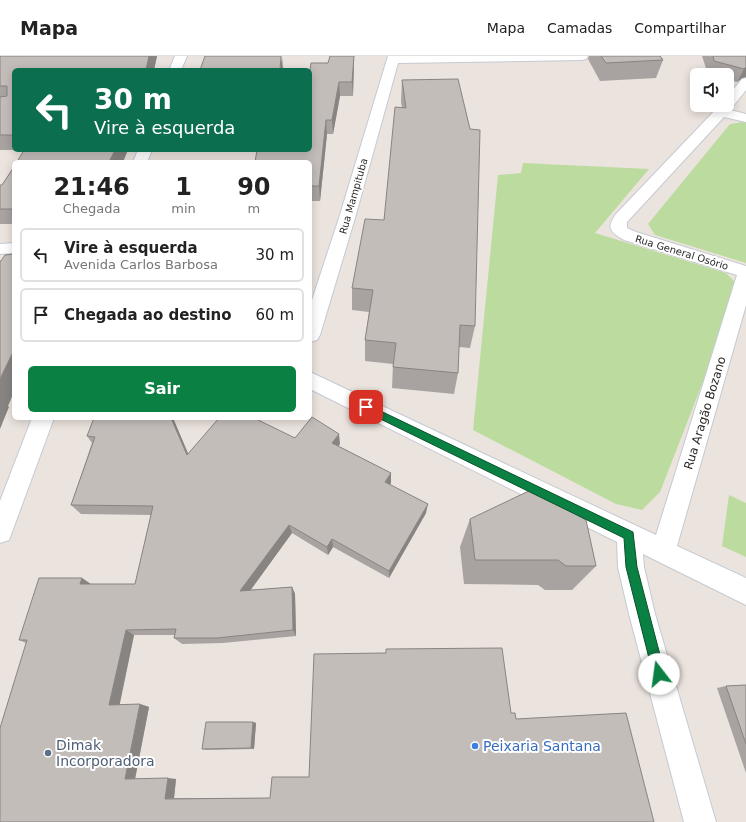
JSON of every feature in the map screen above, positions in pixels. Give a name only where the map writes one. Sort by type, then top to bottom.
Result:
[{"type":"street","points":[[176,68],[181,56]]},
{"type":"street","points":[[393,58],[582,56]]},
{"type":"street","name":"Rua Mampituba","points":[[312,329],[347,218],[393,58]]},
{"type":"street","points":[[734,96],[746,82]]},
{"type":"street","name":"Rua General Osório","points":[[720,112],[622,217],[619,222],[619,230],[630,236],[746,273]]},
{"type":"street","points":[[734,112],[746,118]]},
{"type":"street","points":[[0,249],[12,248]]},
{"type":"street","name":"Rua Aragão Bozano","points":[[663,552],[746,273]]},
{"type":"street","points":[[312,381],[746,592]]},
{"type":"street","points":[[0,532],[42,420]]},
{"type":"street","points":[[629,535],[631,567],[642,614],[700,822]]},
{"type":"green space","points":[[746,123],[746,263],[655,235],[648,224],[730,124]]},
{"type":"green space","points":[[523,163],[649,169],[595,233],[726,273],[740,287],[660,492],[642,510],[616,504],[473,430],[498,175],[521,173]]},
{"type":"green space","points":[[729,495],[746,503],[746,557],[722,546]]},
{"type":"building","points":[[0,56],[149,56],[146,68],[12,68],[12,135],[0,135],[0,97],[7,96],[7,86],[0,86]]},
{"type":"building","points":[[205,56],[281,56],[280,68],[201,68]]},
{"type":"building","points":[[330,56],[354,56],[352,82],[339,82],[332,120],[326,120],[319,186],[312,186],[312,160],[255,160],[257,152],[312,152],[311,63],[328,63]]},
{"type":"building","points":[[601,56],[660,56],[663,60],[606,63]]},
{"type":"building","points":[[713,56],[746,56],[746,67],[744,69],[714,61]]},
{"type":"building","points":[[458,79],[470,129],[480,130],[475,326],[460,325],[458,373],[393,367],[396,343],[365,340],[373,290],[352,288],[365,219],[384,220],[395,107],[406,108],[402,80]]},
{"type":"building","points":[[23,152],[114,152],[110,160],[18,160]]},
{"type":"building","points":[[12,170],[12,209],[0,209],[0,185],[2,185]]},
{"type":"building","points":[[12,254],[12,354],[0,379],[0,261],[5,255]]},
{"type":"building","points":[[312,417],[339,434],[332,443],[391,473],[385,482],[428,504],[389,571],[332,539],[327,547],[289,525],[240,591],[292,587],[293,630],[217,638],[174,638],[176,629],[126,630],[109,705],[140,704],[125,779],[168,778],[165,799],[270,798],[272,777],[309,777],[314,654],[386,653],[386,649],[502,648],[511,713],[515,713],[516,719],[626,713],[654,822],[0,822],[0,728],[27,640],[19,640],[39,578],[82,578],[80,584],[135,584],[153,506],[71,505],[95,437],[87,436],[93,420],[172,420],[187,455],[217,420],[258,420],[295,438],[310,420],[312,420]]},
{"type":"building","points":[[533,489],[586,520],[596,566],[566,566],[558,560],[475,560],[470,519]]},
{"type":"building","points":[[746,685],[746,744],[726,686]]},
{"type":"building","points":[[206,722],[253,722],[251,748],[202,749]]},
{"type":"place","name":"Peixaria Santana","points":[[475,746]]},
{"type":"place","name":"Dimak Incorporadora","points":[[48,753]]},
{"type":"route","points":[[366,407],[629,535],[631,567],[642,614],[659,674]]}]
